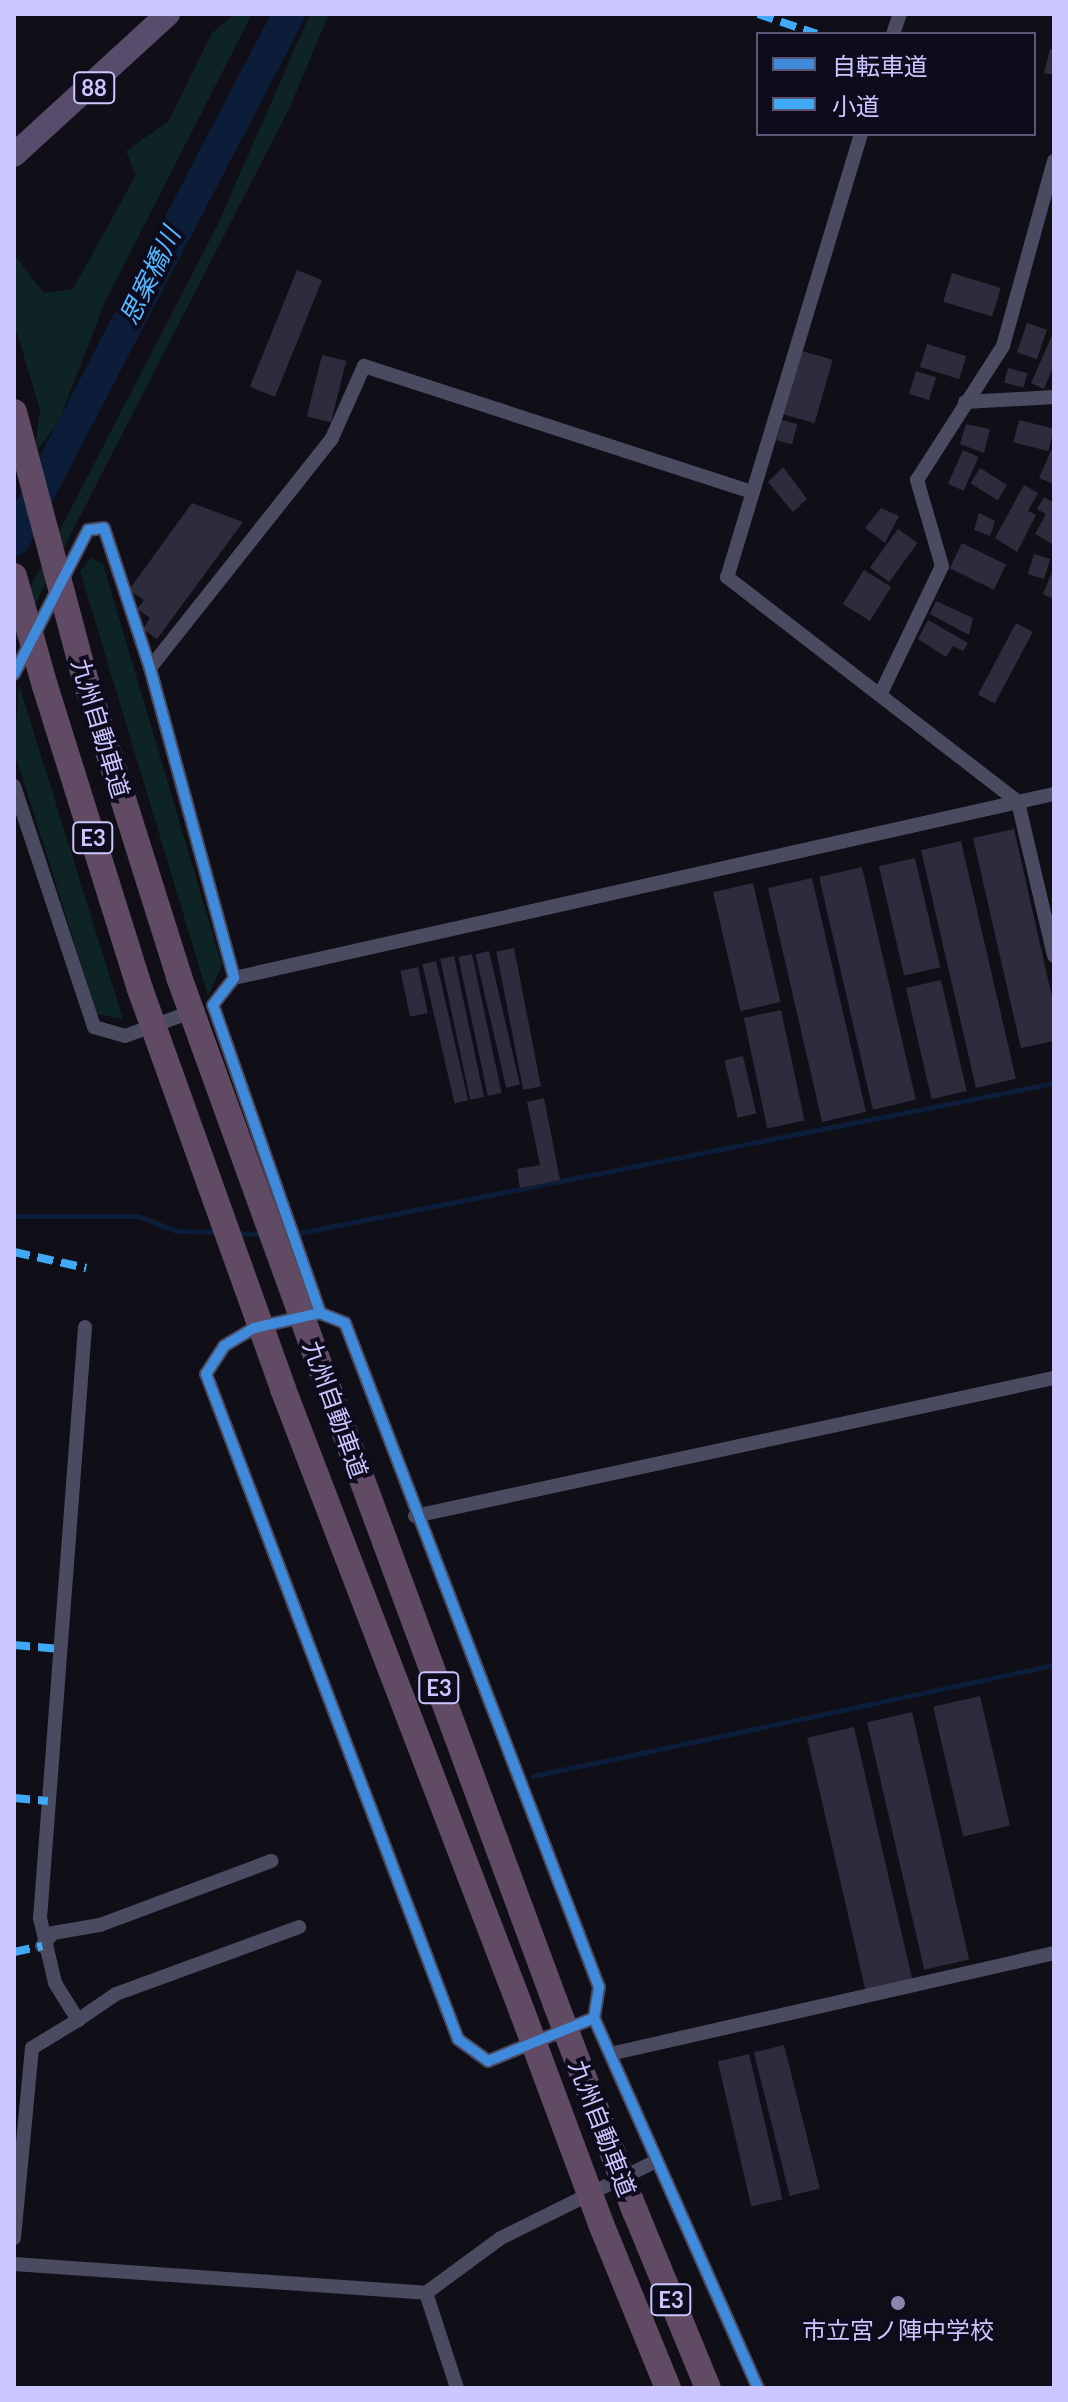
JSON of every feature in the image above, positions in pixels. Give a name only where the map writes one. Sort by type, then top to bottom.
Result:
[{"type":"highway","name":"九州自動車道","points":[[14,412],[84,675],[179,977],[555,2002],[635,2211],[708,2388]]},
{"type":"highway","name":"九州自動車道","points":[[14,576],[45,686],[140,989],[283,1389],[601,2224],[668,2388]]},
{"type":"main road","name":"88","points":[[16,146],[168,14]]},
{"type":"street","points":[[860,136],[749,491],[727,577],[1018,802],[1054,956]]},
{"type":"street","points":[[880,695],[939,582],[942,552],[917,480],[1003,346],[1054,161]]},
{"type":"street","points":[[150,668],[332,438],[364,366],[749,491]]},
{"type":"street","points":[[965,402],[1054,397]]},
{"type":"street","points":[[14,674],[88,530],[104,528],[150,668],[234,978]]},
{"type":"street","points":[[14,786],[94,1027],[125,1036],[213,1005],[234,978],[1052,792]]},
{"type":"street","points":[[213,1005],[320,1313]]},
{"type":"street","points":[[594,2018],[488,2061],[458,2039],[206,1374],[224,1346],[254,1328],[320,1313],[345,1323],[415,1516],[599,1987],[594,2018],[654,2162],[758,2388]]},
{"type":"street","points":[[78,2020],[42,1946],[85,1327]]},
{"type":"street","points":[[415,1516],[1054,1378]]},
{"type":"street","points":[[42,1946],[53,1933],[100,1925],[271,1861]]},
{"type":"street","points":[[14,2238],[32,2048],[116,1994],[299,1927]]},
{"type":"street","points":[[610,2054],[1054,1953]]},
{"type":"street","points":[[14,2264],[426,2293],[460,2261],[512,2231],[654,2162]]},
{"type":"street","points":[[426,2293],[457,2388]]},
{"type":"green space","points":[[235,14],[252,14],[105,302],[58,423],[34,454],[40,410],[14,323],[14,254],[44,293],[73,289],[136,175],[126,151],[168,122],[212,33]]},
{"type":"green space","points":[[310,14],[329,14],[289,109],[14,645],[14,619],[218,224]]},
{"type":"green space","points":[[91,558],[103,564],[222,965],[208,996],[80,571]]},
{"type":"green space","points":[[19,685],[123,1019],[97,1014],[14,751]]},
{"type":"building","points":[[1050,49],[1054,50],[1054,75],[1044,73]]},
{"type":"building","points":[[297,270],[322,280],[275,397],[250,387]]},
{"type":"building","points":[[952,273],[1001,288],[992,317],[943,302]]},
{"type":"building","points":[[1027,323],[1047,330],[1037,359],[1017,352]]},
{"type":"building","points":[[1054,331],[1054,365],[1044,389],[1031,383]]},
{"type":"building","points":[[927,344],[966,356],[959,379],[920,367]]},
{"type":"building","points":[[802,351],[833,360],[815,423],[784,414]]},
{"type":"building","points":[[322,355],[346,361],[331,422],[307,416]]},
{"type":"building","points":[[1008,368],[1027,373],[1023,388],[1004,382]]},
{"type":"building","points":[[916,371],[936,377],[929,400],[909,394]]},
{"type":"building","points":[[782,420],[797,424],[792,444],[777,440]]},
{"type":"building","points":[[1019,420],[1054,429],[1048,451],[1013,442]]},
{"type":"building","points":[[966,424],[990,429],[984,453],[960,444]]},
{"type":"building","points":[[1054,444],[1054,484],[1039,478]]},
{"type":"building","points":[[963,450],[979,457],[963,491],[948,484]]},
{"type":"building","points":[[783,467],[807,499],[793,512],[768,482]]},
{"type":"building","points":[[980,468],[1007,485],[998,500],[970,483]]},
{"type":"building","points":[[1024,485],[1038,493],[1028,511],[1036,515],[1017,552],[995,538]]},
{"type":"building","points":[[1044,497],[1054,503],[1054,545],[1035,534],[1046,514],[1037,509]]},
{"type":"building","points":[[192,503],[243,522],[157,639],[143,629],[150,618],[137,609],[144,600],[129,590]]},
{"type":"building","points":[[881,508],[899,516],[885,543],[865,528]]},
{"type":"building","points":[[979,513],[995,521],[990,536],[974,530]]},
{"type":"building","points":[[898,529],[917,543],[889,582],[870,568]]},
{"type":"building","points":[[962,543],[1006,564],[994,590],[950,568]]},
{"type":"building","points":[[1034,554],[1050,559],[1044,579],[1028,574]]},
{"type":"building","points":[[1054,567],[1054,599],[1043,594]]},
{"type":"building","points":[[864,570],[891,587],[870,621],[843,604]]},
{"type":"building","points":[[936,601],[973,618],[969,635],[930,614]]},
{"type":"building","points":[[928,620],[968,643],[963,651],[953,646],[946,657],[918,639]]},
{"type":"building","points":[[1016,623],[1033,632],[995,703],[978,695]]},
{"type":"building","points":[[1014,829],[1054,1006],[1054,1041],[1021,1048],[973,838]]},
{"type":"building","points":[[961,841],[1016,1079],[976,1088],[921,850]]},
{"type":"building","points":[[915,858],[940,967],[904,975],[879,866]]},
{"type":"building","points":[[862,867],[916,1100],[873,1110],[819,877]]},
{"type":"building","points":[[812,878],[866,1112],[822,1122],[768,888]]},
{"type":"building","points":[[753,883],[780,1002],[740,1011],[713,892]]},
{"type":"building","points":[[514,948],[541,1086],[523,1090],[496,951]]},
{"type":"building","points":[[489,951],[520,1084],[506,1088],[475,954]]},
{"type":"building","points":[[472,954],[502,1093],[488,1096],[458,957]]},
{"type":"building","points":[[454,956],[484,1097],[470,1100],[440,959]]},
{"type":"building","points":[[436,961],[468,1100],[455,1103],[422,964]]},
{"type":"building","points":[[418,967],[428,1013],[410,1017],[400,971]]},
{"type":"building","points":[[941,980],[967,1091],[932,1099],[906,988]]},
{"type":"building","points":[[781,1010],[804,1121],[767,1128],[744,1018]]},
{"type":"building","points":[[743,1056],[756,1113],[738,1118],[724,1060]]},
{"type":"building","points":[[544,1098],[560,1180],[520,1188],[517,1169],[540,1165],[527,1102]]},
{"type":"building","points":[[980,1696],[1010,1826],[963,1836],[933,1707]]},
{"type":"building","points":[[912,1712],[969,1959],[924,1970],[867,1722]]},
{"type":"building","points":[[854,1727],[912,1980],[866,1991],[807,1738]]},
{"type":"building","points":[[784,2045],[820,2189],[790,2196],[754,2052]]},
{"type":"building","points":[[749,2054],[783,2199],[751,2206],[718,2061]]},
{"type":"waterway","name":"思案橋川","points":[[14,540],[289,14]]},
{"type":"waterway","points":[[294,1234],[1054,1083]]},
{"type":"waterway","points":[[14,1216],[138,1216],[177,1231],[216,1232]]},
{"type":"waterway","points":[[234,1233],[264,1234]]},
{"type":"waterway","points":[[533,1776],[1054,1665]]},
{"type":"marked path","points":[[758,14],[811,32]]},
{"type":"marked path","points":[[14,1252],[86,1268]]},
{"type":"marked path","points":[[14,1645],[60,1649]]},
{"type":"marked path","points":[[14,1798],[48,1801]]},
{"type":"marked path","points":[[14,1952],[42,1946]]},
{"type":"cycle path","points":[[14,674],[88,530],[104,528],[150,668],[234,978],[213,1005],[320,1313]]},
{"type":"cycle path","points":[[594,2018],[488,2061],[458,2039],[206,1374],[224,1346],[254,1328],[320,1313],[345,1323],[599,1987],[594,2018],[758,2388]]},
{"type":"place","name":"市立宮ノ陣中学校","points":[[898,2303]]}]
